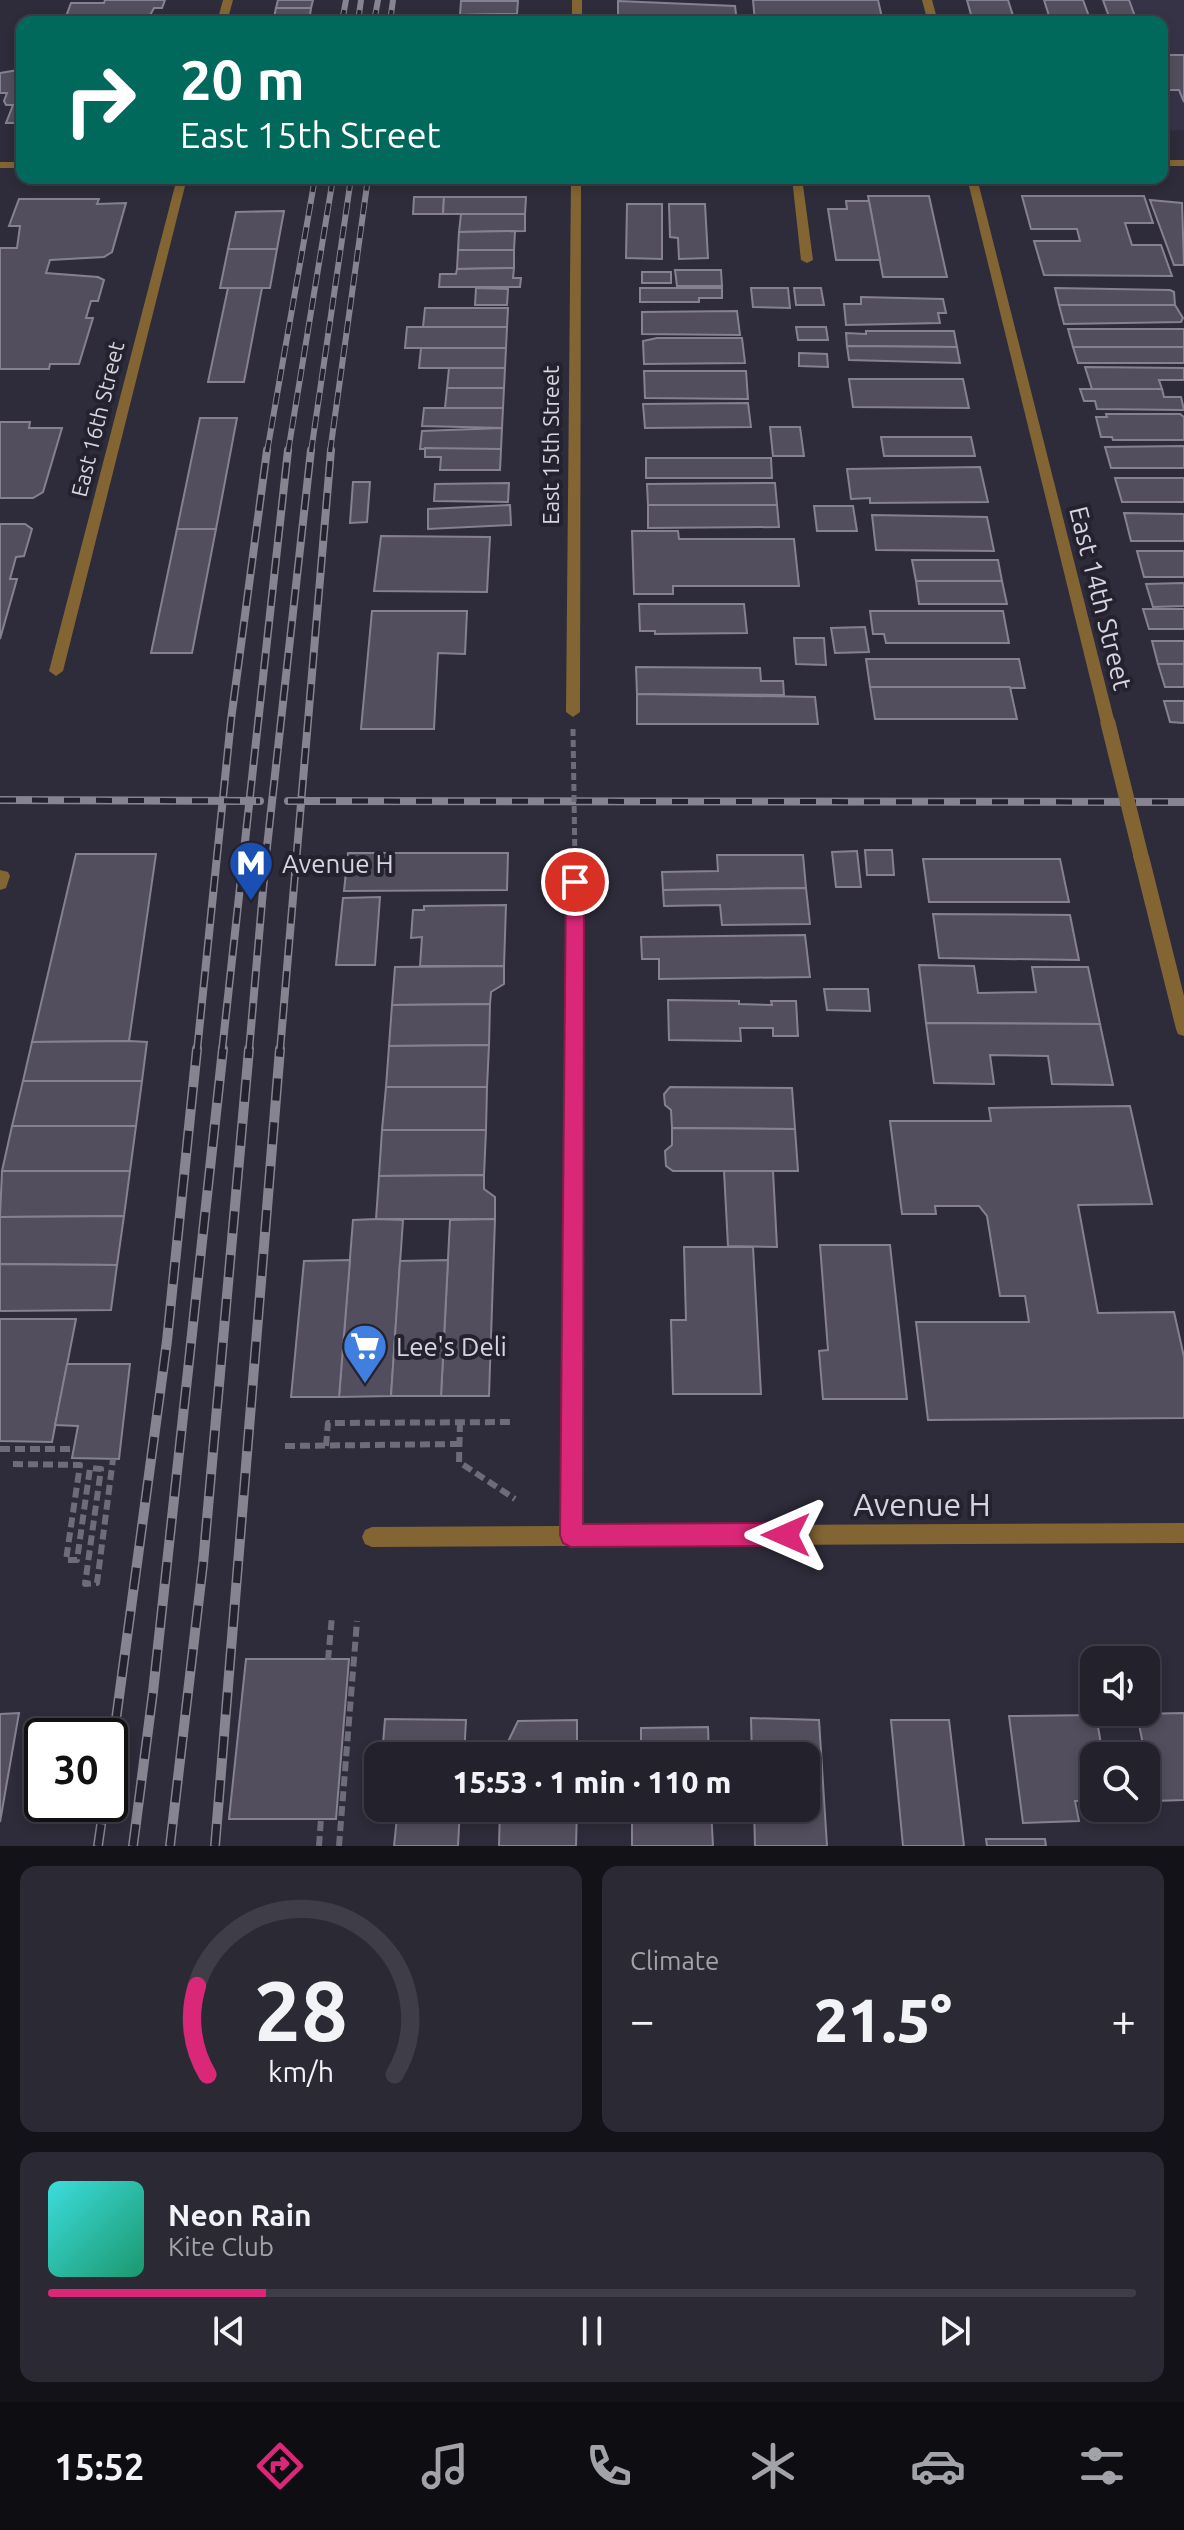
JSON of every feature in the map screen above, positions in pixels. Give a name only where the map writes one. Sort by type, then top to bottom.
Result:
[{"type":"street","name":"East 16th Street","points":[[56,671],[180,184]]},
{"type":"street","name":"East 15th Street","points":[[573,712],[576,184]]},
{"type":"street","points":[[798,184],[807,260]]},
{"type":"street","name":"East 14th Street","points":[[973,184],[1184,1029]]},
{"type":"street","points":[[571,1535],[575,882]]},
{"type":"street","name":"Avenue H","points":[[372,1537],[1184,1533]]},
{"type":"path","points":[[573,729],[575,862]]},
{"type":"path","points":[[459,1462],[460,1422]]},
{"type":"path","points":[[326,1446],[328,1423],[511,1422]]},
{"type":"path","points":[[285,1446],[459,1444]]},
{"type":"path","points":[[0,1449],[72,1449]]},
{"type":"path","points":[[13,1464],[80,1465],[66,1560],[77,1560],[90,1468],[101,1469],[85,1584],[97,1583],[113,1459]]},
{"type":"path","points":[[328,1660],[332,1616]]},
{"type":"path","points":[[339,1846],[357,1621]]},
{"type":"path","points":[[319,1846],[321,1819]]},
{"type":"shaded area","points":[[1101,0],[1184,0],[1184,130],[1168,131],[1168,16],[1107,16]]},
{"type":"building","points":[[105,0],[165,0],[162,8],[154,8],[150,16],[66,16],[71,3],[104,3]]},
{"type":"building","points":[[278,0],[313,0],[311,8],[276,8]]},
{"type":"building","points":[[753,0],[878,0],[882,16],[754,16]]},
{"type":"building","points":[[967,0],[1008,0],[1013,16],[971,16]]},
{"type":"building","points":[[1044,0],[1083,0],[1089,16],[1049,16]]},
{"type":"building","points":[[1103,0],[1129,0],[1135,16],[1109,16]]},
{"type":"building","points":[[461,1],[518,1],[517,14],[460,15]]},
{"type":"building","points":[[618,1],[735,6],[736,16],[618,16]]},
{"type":"building","points":[[276,8],[311,8],[310,16],[274,16]]},
{"type":"building","points":[[517,14],[517,16],[460,16]]},
{"type":"building","points":[[1168,55],[1184,55],[1184,102],[1179,90],[1168,90]]},
{"type":"building","points":[[16,71],[16,123],[6,123],[13,105],[6,105],[4,101],[7,93],[0,93],[0,73]]},
{"type":"building","points":[[868,196],[929,196],[947,277],[883,277]]},
{"type":"building","points":[[1022,196],[1144,196],[1153,223],[1125,223],[1132,245],[1161,245],[1172,276],[1044,275],[1034,241],[1080,241],[1077,229],[1031,229]]},
{"type":"building","points":[[414,197],[444,197],[443,214],[413,214]]},
{"type":"building","points":[[444,197],[526,197],[525,214],[443,214]]},
{"type":"building","points":[[19,199],[99,199],[97,204],[126,203],[112,252],[104,257],[50,260],[46,273],[104,280],[98,301],[91,301],[86,318],[93,318],[79,364],[50,364],[49,369],[0,369],[0,248],[17,248],[20,226],[9,226]]},
{"type":"building","points":[[1150,200],[1182,203],[1184,265],[1174,265]]},
{"type":"building","points":[[846,201],[869,201],[880,260],[836,260],[828,209],[847,209]]},
{"type":"building","points":[[627,204],[662,204],[662,259],[626,258]]},
{"type":"building","points":[[669,204],[705,204],[708,258],[679,259],[678,238],[670,237]]},
{"type":"building","points":[[284,211],[277,249],[228,249],[236,212]]},
{"type":"building","points":[[461,214],[525,214],[525,231],[459,232]]},
{"type":"building","points":[[515,231],[514,250],[458,250],[459,232]]},
{"type":"building","points":[[228,249],[277,249],[270,288],[220,288]]},
{"type":"building","points":[[458,250],[514,250],[514,268],[457,269]]},
{"type":"building","points":[[514,268],[513,278],[521,278],[520,287],[439,287],[440,274],[456,274],[457,269]]},
{"type":"building","points":[[675,270],[721,270],[722,286],[677,286]]},
{"type":"building","points":[[642,272],[671,272],[671,283],[642,283]]},
{"type":"building","points":[[228,288],[262,288],[244,382],[208,382]]},
{"type":"building","points":[[476,288],[508,289],[507,305],[475,305]]},
{"type":"building","points":[[640,288],[722,288],[722,298],[699,298],[699,302],[640,302]]},
{"type":"building","points":[[751,288],[788,288],[790,308],[753,307]]},
{"type":"building","points":[[794,288],[821,288],[824,305],[796,305]]},
{"type":"building","points":[[1055,288],[1170,290],[1174,292],[1175,305],[1059,305]]},
{"type":"building","points":[[861,297],[943,299],[946,313],[938,313],[940,323],[846,325],[844,304],[861,304]]},
{"type":"building","points":[[1059,305],[1175,305],[1183,318],[1181,322],[1064,324]]},
{"type":"building","points":[[425,308],[508,308],[507,327],[423,327]]},
{"type":"building","points":[[737,311],[740,335],[642,334],[642,312]]},
{"type":"building","points":[[407,327],[507,327],[506,348],[405,348]]},
{"type":"building","points":[[796,327],[826,327],[828,340],[798,340]]},
{"type":"building","points":[[1068,329],[1184,329],[1184,347],[1073,347]]},
{"type":"building","points":[[866,331],[954,331],[957,347],[847,346],[846,333],[866,334]]},
{"type":"building","points":[[657,338],[742,338],[745,363],[644,364],[643,341]]},
{"type":"building","points":[[847,346],[957,347],[960,363],[849,360]]},
{"type":"building","points":[[1073,347],[1184,347],[1184,363],[1078,363]]},
{"type":"building","points":[[421,348],[506,348],[505,368],[419,368]]},
{"type":"building","points":[[799,353],[827,354],[828,367],[799,366]]},
{"type":"building","points":[[1085,367],[1184,368],[1184,380],[1159,380],[1162,389],[1092,389]]},
{"type":"building","points":[[449,368],[505,368],[504,388],[447,388]]},
{"type":"building","points":[[644,371],[746,371],[748,399],[645,398]]},
{"type":"building","points":[[849,379],[963,379],[969,408],[853,407]]},
{"type":"building","points":[[447,388],[504,388],[503,408],[445,408]]},
{"type":"building","points":[[1080,389],[1162,389],[1164,397],[1181,397],[1184,410],[1097,409],[1095,401],[1084,401]]},
{"type":"building","points":[[748,403],[751,427],[645,428],[643,404]]},
{"type":"building","points":[[424,408],[503,408],[502,428],[422,426]]},
{"type":"building","points":[[1106,414],[1180,414],[1184,417],[1184,440],[1113,440],[1112,437],[1101,437],[1096,417],[1107,417]]},
{"type":"building","points":[[200,418],[237,418],[216,529],[177,529]]},
{"type":"building","points":[[0,422],[30,422],[29,428],[62,428],[43,492],[33,498],[0,498]]},
{"type":"building","points":[[770,427],[800,427],[804,456],[773,456]]},
{"type":"building","points":[[502,428],[501,449],[420,449],[422,431]]},
{"type":"building","points":[[881,437],[971,437],[975,456],[884,456]]},
{"type":"building","points":[[1184,446],[1184,468],[1111,468],[1105,447]]},
{"type":"building","points":[[425,448],[501,449],[500,470],[440,470],[441,457],[425,457]]},
{"type":"building","points":[[646,458],[771,458],[772,478],[646,478]]},
{"type":"building","points":[[980,467],[988,502],[870,503],[870,498],[851,499],[847,469]]},
{"type":"building","points":[[1115,478],[1184,478],[1184,502],[1122,502]]},
{"type":"building","points":[[353,482],[370,482],[367,522],[350,523]]},
{"type":"building","points":[[509,483],[508,502],[434,501],[435,484]]},
{"type":"building","points":[[775,483],[777,505],[648,505],[647,484]]},
{"type":"building","points":[[510,505],[511,525],[428,529],[428,509]]},
{"type":"building","points":[[648,505],[777,505],[779,527],[648,528]]},
{"type":"building","points":[[814,506],[853,506],[857,531],[817,531]]},
{"type":"building","points":[[1124,513],[1184,514],[1184,541],[1131,541]]},
{"type":"building","points":[[872,515],[987,517],[994,551],[876,550]]},
{"type":"building","points":[[0,524],[25,524],[32,529],[24,556],[16,557],[10,579],[17,579],[0,639]]},
{"type":"building","points":[[177,529],[216,529],[192,653],[151,653]]},
{"type":"building","points":[[632,531],[678,531],[679,539],[794,539],[799,586],[673,586],[673,594],[634,594]]},
{"type":"building","points":[[381,536],[490,537],[487,592],[374,591]]},
{"type":"building","points":[[1137,551],[1184,551],[1184,577],[1144,577]]},
{"type":"building","points":[[912,560],[998,560],[1002,581],[916,581]]},
{"type":"building","points":[[916,581],[1002,581],[1007,604],[919,604]]},
{"type":"building","points":[[1184,583],[1184,606],[1153,607],[1146,584]]},
{"type":"building","points":[[639,604],[744,604],[747,633],[655,634],[655,631],[640,631]]},
{"type":"building","points":[[1143,609],[1184,609],[1184,629],[1149,629]]},
{"type":"building","points":[[372,611],[467,611],[465,654],[438,653],[434,729],[361,729]]},
{"type":"building","points":[[870,611],[1003,611],[1009,643],[886,643],[884,634],[873,634]]},
{"type":"building","points":[[865,627],[869,652],[835,653],[831,628]]},
{"type":"building","points":[[794,638],[824,638],[826,665],[796,664]]},
{"type":"building","points":[[1152,641],[1184,641],[1184,664],[1158,664]]},
{"type":"building","points":[[866,659],[1019,659],[1025,688],[870,687]]},
{"type":"building","points":[[1158,664],[1184,664],[1184,687],[1165,687]]},
{"type":"building","points":[[636,667],[760,668],[761,681],[783,681],[784,695],[637,694]]},
{"type":"building","points":[[870,687],[1010,687],[1017,719],[875,719]]},
{"type":"building","points":[[637,694],[815,697],[818,724],[637,724]]},
{"type":"building","points":[[1164,701],[1184,701],[1184,723],[1170,722]]},
{"type":"building","points":[[865,850],[892,850],[894,875],[867,875]]},
{"type":"building","points":[[857,851],[861,887],[836,887],[832,852]]},
{"type":"building","points":[[348,853],[508,853],[507,890],[344,891]]},
{"type":"building","points":[[76,854],[156,854],[129,1041],[32,1042]]},
{"type":"building","points":[[717,855],[803,855],[806,888],[663,890],[662,872],[718,871]]},
{"type":"building","points":[[923,859],[1060,859],[1069,902],[929,902]]},
{"type":"building","points":[[806,888],[810,924],[722,925],[720,905],[664,906],[663,890]]},
{"type":"building","points":[[380,897],[375,965],[336,965],[343,898]]},
{"type":"building","points":[[506,905],[504,966],[420,966],[422,937],[411,938],[413,910],[424,910],[424,906]]},
{"type":"building","points":[[933,914],[1070,915],[1079,960],[939,958]]},
{"type":"building","points":[[805,935],[810,977],[659,979],[659,959],[642,959],[641,937]]},
{"type":"building","points":[[919,965],[974,966],[978,993],[1036,992],[1032,967],[1088,967],[1100,1024],[926,1023]]},
{"type":"building","points":[[504,966],[504,984],[491,992],[490,1004],[392,1005],[395,967]]},
{"type":"building","points":[[824,989],[868,989],[870,1011],[827,1010]]},
{"type":"building","points":[[668,1000],[739,1001],[739,1004],[772,1005],[771,1001],[796,1001],[798,1036],[773,1036],[773,1028],[740,1028],[741,1041],[669,1040]]},
{"type":"building","points":[[490,1004],[489,1045],[389,1046],[392,1005]]},
{"type":"building","points":[[926,1023],[1100,1024],[1113,1085],[1052,1084],[1048,1056],[990,1055],[994,1084],[934,1083]]},
{"type":"building","points":[[32,1042],[147,1042],[142,1081],[23,1081]]},
{"type":"building","points":[[489,1045],[487,1087],[386,1087],[389,1046]]},
{"type":"building","points":[[23,1081],[142,1081],[136,1126],[12,1126]]},
{"type":"building","points":[[386,1087],[487,1087],[486,1130],[382,1130]]},
{"type":"building","points":[[670,1087],[792,1088],[795,1129],[672,1128],[671,1110],[665,1105],[664,1094]]},
{"type":"building","points":[[1130,1106],[1152,1204],[1078,1205],[1098,1313],[1174,1312],[1184,1357],[1184,1418],[928,1420],[916,1322],[1029,1322],[1025,1296],[1000,1296],[987,1216],[979,1206],[935,1206],[936,1214],[902,1214],[890,1121],[991,1121],[989,1108]]},
{"type":"building","points":[[12,1126],[136,1126],[130,1171],[2,1171]]},
{"type":"building","points":[[672,1128],[795,1129],[798,1171],[673,1171],[666,1166],[665,1151],[672,1145]]},
{"type":"building","points":[[382,1130],[486,1130],[484,1175],[379,1176]]},
{"type":"building","points":[[2,1171],[130,1171],[124,1216],[0,1217]]},
{"type":"building","points":[[724,1171],[773,1171],[777,1247],[728,1246]]},
{"type":"building","points":[[484,1175],[484,1189],[495,1197],[495,1219],[376,1219],[379,1176]]},
{"type":"building","points":[[124,1216],[117,1265],[0,1264],[0,1217]]},
{"type":"building","points":[[495,1219],[489,1396],[441,1396],[450,1220]]},
{"type":"building","points":[[353,1220],[403,1220],[391,1396],[339,1397]]},
{"type":"building","points":[[820,1245],[890,1245],[907,1399],[823,1399],[819,1351],[828,1350]]},
{"type":"building","points":[[684,1247],[753,1247],[761,1394],[673,1394],[671,1320],[686,1320]]},
{"type":"building","points":[[350,1260],[339,1397],[291,1397],[304,1261]]},
{"type":"building","points":[[448,1260],[441,1396],[391,1396],[400,1261]]},
{"type":"building","points":[[0,1264],[117,1265],[111,1310],[0,1311]]},
{"type":"building","points":[[0,1319],[76,1319],[52,1442],[0,1441]]},
{"type":"building","points":[[67,1364],[130,1364],[119,1459],[72,1458],[78,1426],[55,1425]]},
{"type":"building","points":[[246,1659],[349,1659],[336,1819],[229,1819]]},
{"type":"building","points":[[19,1713],[0,1822],[0,1714]]},
{"type":"building","points":[[1184,1713],[1184,1800],[1160,1801],[1160,1742],[1142,1742],[1139,1726],[1160,1726],[1160,1714]]},
{"type":"building","points":[[1080,1715],[1080,1726],[1098,1726],[1101,1742],[1080,1742],[1080,1801],[1075,1801],[1079,1821],[1023,1823],[1009,1716]]},
{"type":"building","points":[[751,1718],[819,1720],[827,1846],[755,1846],[754,1822],[820,1822],[820,1742],[752,1742]]},
{"type":"building","points":[[385,1719],[466,1720],[465,1742],[383,1742]]},
{"type":"building","points":[[577,1720],[577,1742],[508,1742],[518,1721]]},
{"type":"building","points":[[891,1720],[949,1720],[964,1846],[903,1846]]},
{"type":"building","points":[[708,1727],[709,1742],[631,1742],[641,1741],[641,1728]]},
{"type":"building","points":[[397,1822],[459,1822],[458,1846],[394,1846]]},
{"type":"building","points":[[500,1822],[577,1822],[576,1846],[499,1846]]},
{"type":"building","points":[[632,1822],[712,1822],[713,1846],[632,1846]]},
{"type":"building","points":[[986,1839],[1045,1839],[1046,1846],[987,1846]]},
{"type":"railway","points":[[343,16],[346,0]]},
{"type":"railway","points":[[359,16],[361,0]]},
{"type":"railway","points":[[375,16],[378,0]]},
{"type":"railway","points":[[391,16],[393,0]]},
{"type":"railway","points":[[267,452],[314,184]]},
{"type":"railway","points":[[288,452],[332,184]]},
{"type":"railway","points":[[311,452],[350,184]]},
{"type":"railway","points":[[330,452],[367,184]]},
{"type":"railway","points":[[223,801],[267,450]]},
{"type":"railway","points":[[249,801],[288,450]]},
{"type":"railway","points":[[249,1051],[266,856],[311,450]]},
{"type":"railway","points":[[301,801],[331,450]]},
{"type":"railway","points":[[0,800],[223,801]]},
{"type":"railway","points":[[197,1051],[223,801]]},
{"type":"railway","points":[[223,801],[249,801]]},
{"type":"railway","points":[[222,1051],[249,801]]},
{"type":"railway","points":[[249,801],[260,801]]},
{"type":"railway","points":[[288,801],[301,801]]},
{"type":"railway","points":[[280,1051],[301,801]]},
{"type":"railway","points":[[301,801],[1184,802]]},
{"type":"railway","points":[[116,1718],[167,1341],[197,1049]]},
{"type":"railway","points":[[133,1846],[153,1692],[223,1049]]},
{"type":"railway","points":[[170,1846],[203,1564],[249,1049]]},
{"type":"railway","points":[[215,1846],[280,1049]]},
{"type":"railway","points":[[98,1846],[101,1822]]},
{"type":"place","name":"Avenue H","points":[[251,902]]},
{"type":"place","name":"Lee's Deli","points":[[365,1385]]},
{"type":"route","points":[[575,882],[571,1535],[786,1535]]}]
